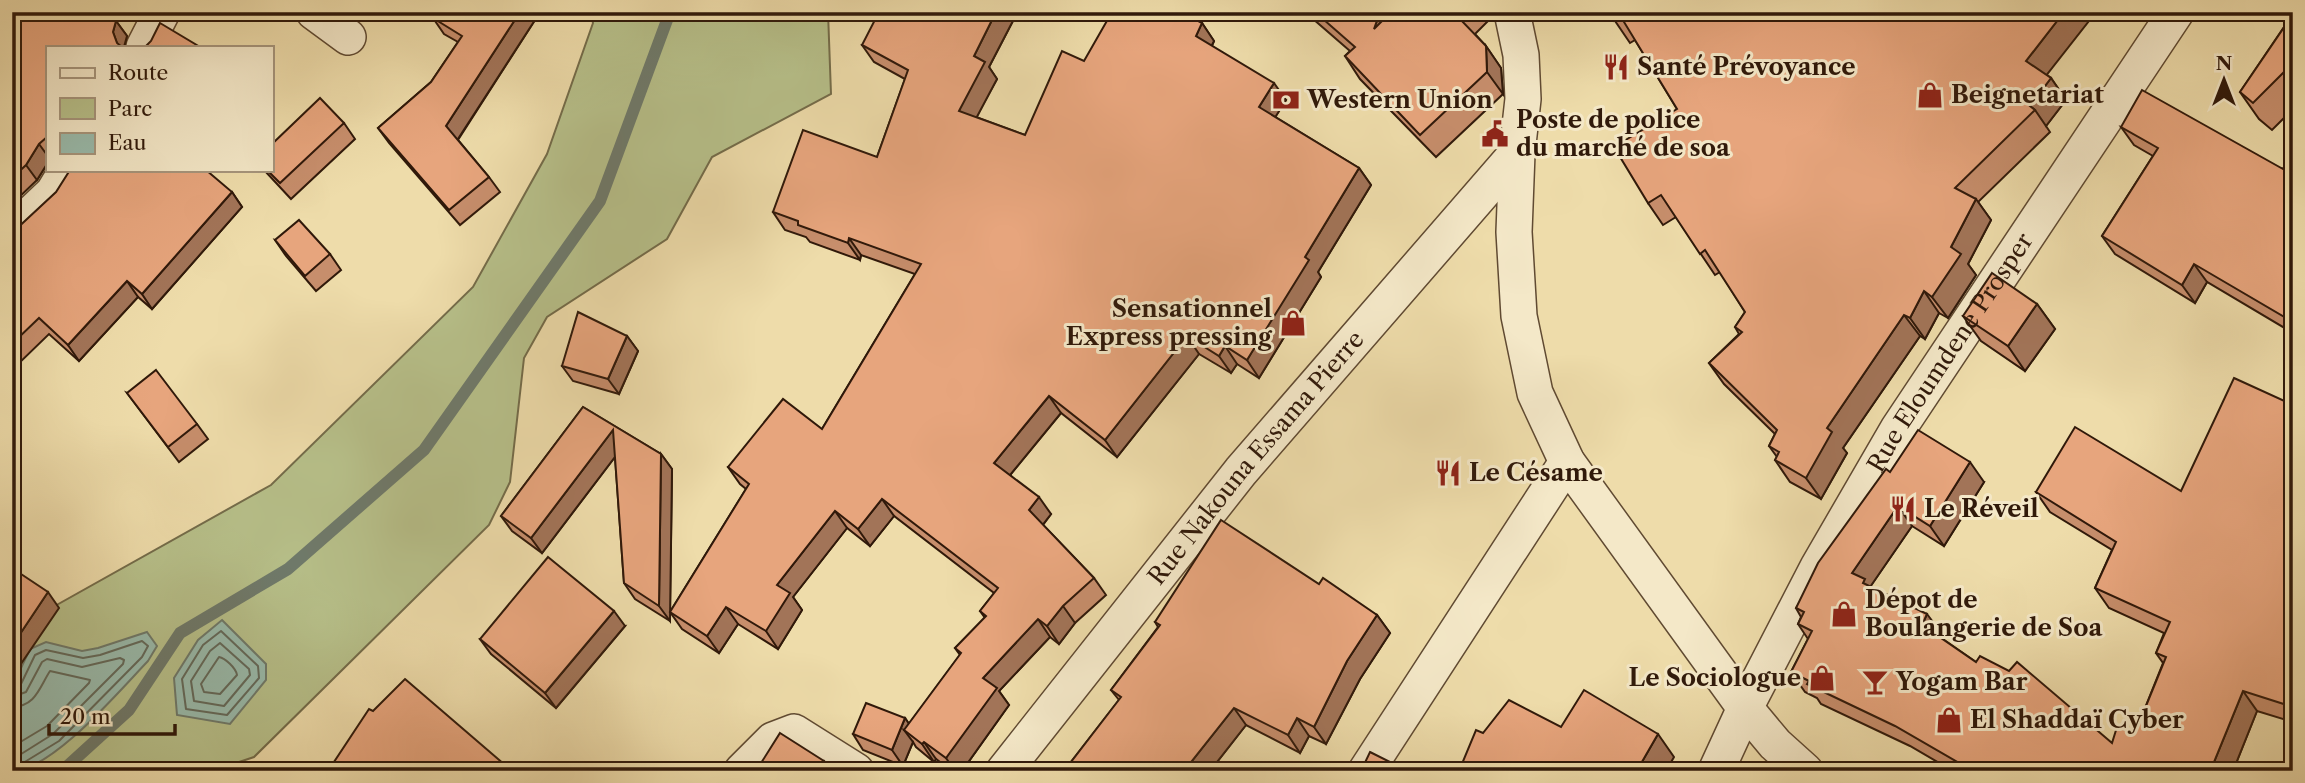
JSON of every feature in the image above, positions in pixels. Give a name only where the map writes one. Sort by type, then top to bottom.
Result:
[{"type":"street","points":[[145,46],[162,12]]},
{"type":"street","points":[[314,12],[348,37]]},
{"type":"street","points":[[1512,12],[1521,55],[1523,99],[1517,153],[1514,232],[1519,316],[1535,393],[1567,462],[1745,708],[1775,744],[1805,771]]},
{"type":"street","name":"Rue Eloumdene Prosper","points":[[1716,771],[1745,708],[1818,566],[1898,429],[2176,12]]},
{"type":"street","name":"Rue Nakouna Essama Pierre","points":[[1004,771],[1241,471],[1517,153]]},
{"type":"street","points":[[12,232],[52,193],[66,172]]},
{"type":"street","points":[[1366,771],[1567,462]]},
{"type":"street","points":[[742,771],[773,740],[794,732],[856,771]]},
{"type":"green space","points":[[590,12],[828,12],[831,94],[712,157],[667,239],[547,317],[524,358],[510,482],[489,525],[254,757],[212,771],[12,771],[12,630],[271,485],[473,287],[547,154],[593,23]]},
{"type":"water","points":[[222,620],[266,664],[266,680],[230,724],[177,715],[174,678],[198,640]]},
{"type":"water","points":[[147,632],[157,646],[148,661],[103,709],[46,758],[12,771],[12,687],[30,649],[46,642],[82,651]]},
{"type":"building","points":[[12,12],[109,12],[116,21],[113,32],[121,46],[46,46],[46,138],[26,165],[12,178]]},
{"type":"building","points":[[437,12],[520,12],[446,126],[489,177],[449,210],[378,128],[431,82],[462,36],[433,18]]},
{"type":"building","points":[[879,12],[996,12],[974,56],[985,62],[959,111],[1025,135],[1062,51],[1084,61],[1112,12],[1182,12],[1202,23],[1196,36],[1274,83],[1259,107],[1359,168],[1305,257],[1309,260],[1247,360],[1225,346],[1219,356],[1187,336],[1105,440],[1049,396],[994,463],[1039,497],[1029,510],[1094,578],[1063,606],[1047,626],[1038,619],[983,678],[997,688],[946,758],[904,730],[961,653],[955,648],[986,616],[980,611],[998,588],[882,499],[858,529],[835,511],[777,585],[790,593],[766,631],[726,607],[707,636],[670,612],[749,484],[728,467],[783,399],[822,429],[921,264],[849,238],[848,243],[798,225],[798,221],[773,212],[803,130],[877,157],[908,70],[862,45]]},
{"type":"building","points":[[1315,12],[1380,12],[1374,29],[1391,12],[1458,12],[1456,15],[1486,46],[1487,72],[1420,135],[1345,56],[1355,47]]},
{"type":"building","points":[[1609,12],[2064,12],[2026,61],[2051,78],[2030,106],[2035,110],[1955,188],[1976,199],[1951,247],[1961,254],[1932,297],[1924,291],[1910,318],[1904,315],[1827,428],[1832,432],[1806,478],[1775,460],[1779,452],[1769,446],[1777,430],[1709,363],[1742,332],[1735,327],[1745,312],[1705,250],[1700,254],[1661,195],[1648,203],[1614,147],[1677,109],[1621,17],[1614,21]]},
{"type":"building","points":[[2293,14],[2293,63],[2253,103],[2240,92]]},
{"type":"building","points":[[160,23],[198,46],[146,46]]},
{"type":"building","points":[[2142,90],[2283,169],[2293,153],[2293,322],[2194,264],[2182,285],[2102,236],[2158,148],[2121,127]]},
{"type":"building","points":[[320,98],[344,123],[280,183],[269,172],[273,172],[273,143]]},
{"type":"building","points":[[69,172],[208,172],[232,192],[142,294],[127,281],[68,345],[39,318],[12,344],[12,233],[56,192]]},
{"type":"building","points":[[299,220],[330,254],[305,276],[275,240]]},
{"type":"building","points":[[1992,273],[2037,304],[2008,346],[1963,316]]},
{"type":"building","points":[[578,312],[627,336],[608,379],[562,366]]},
{"type":"building","points":[[156,370],[197,424],[168,447],[127,393]]},
{"type":"building","points":[[2234,378],[2293,405],[2293,707],[2243,691],[2212,767],[2223,771],[1973,771],[1895,726],[1807,684],[1809,681],[1791,672],[1812,631],[1798,624],[1804,612],[1796,608],[1818,563],[1886,469],[1890,472],[1918,430],[1970,462],[1930,526],[1898,506],[1852,573],[1865,579],[1863,583],[1927,614],[1922,625],[1976,662],[1980,656],[2009,671],[2017,662],[2112,743],[2117,727],[2135,733],[2166,657],[2156,653],[2170,622],[2095,588],[2116,542],[2036,492],[2075,427],[2181,491]]},
{"type":"building","points":[[583,407],[661,454],[659,606],[624,583],[613,430],[531,538],[501,516]]},
{"type":"building","points":[[1221,520],[1319,584],[1323,578],[1377,615],[1347,661],[1314,727],[1297,718],[1288,735],[1234,708],[1184,771],[1064,771],[1121,697],[1111,690],[1160,625],[1155,622]]},
{"type":"building","points":[[548,557],[614,611],[545,693],[480,639]]},
{"type":"building","points":[[12,568],[48,592],[12,646]]},
{"type":"building","points":[[405,679],[512,771],[328,771],[369,709],[373,711]]},
{"type":"building","points":[[1584,690],[1658,734],[1639,767],[1642,768],[1640,771],[1459,771],[1476,730],[1483,733],[1509,700],[1561,727]]},
{"type":"building","points":[[866,703],[905,718],[892,750],[853,734]]},
{"type":"building","points":[[780,733],[824,761],[818,771],[756,771]]},
{"type":"building","points":[[1370,752],[1408,771],[1361,771]]},
{"type":"waterway","points":[[62,771],[129,710],[180,633],[288,569],[424,450],[600,201],[670,12]]},
{"type":"place","name":"Santé Prévoyance","points":[[1616,67]]},
{"type":"place","name":"Beignetariat","points":[[1930,95]]},
{"type":"place","name":"Western Union","points":[[1286,100]]},
{"type":"place","name":"Poste de police du marché de soa","points":[[1495,134]]},
{"type":"place","name":"Sensationnel Express pressing","points":[[1293,323]]},
{"type":"place","name":"Le Césame","points":[[1448,473]]},
{"type":"place","name":"Le Réveil","points":[[1903,509]]},
{"type":"place","name":"Dépot de Boulangerie de Soa","points":[[1844,614]]},
{"type":"place","name":"Le Sociologue","points":[[1822,678]]},
{"type":"place","name":"Yogam Bar","points":[[1875,682]]},
{"type":"place","name":"El Shaddaï Cyber","points":[[1949,720]]}]
